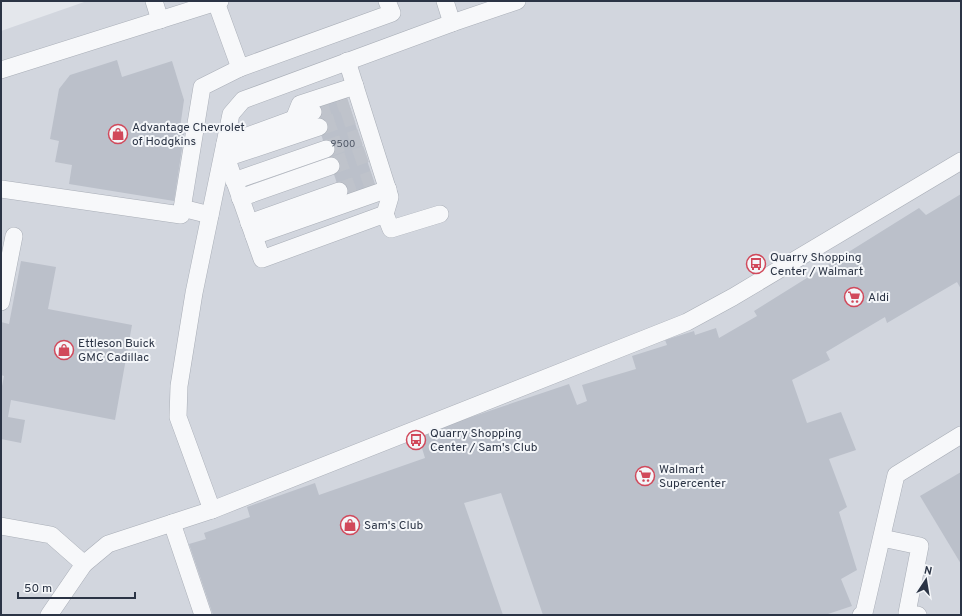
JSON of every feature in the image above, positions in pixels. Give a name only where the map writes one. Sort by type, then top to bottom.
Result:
[{"type":"lane","points":[[154,1],[160,20]]},
{"type":"lane","points":[[1,189],[181,215],[202,87],[240,68],[392,13],[387,1]]},
{"type":"lane","points":[[445,1],[452,22]]},
{"type":"lane","points":[[212,510],[178,417],[179,386],[194,293],[225,151],[230,114],[243,100],[499,4],[517,1]]},
{"type":"lane","points":[[1,70],[218,2],[240,68]]},
{"type":"lane","points":[[347,61],[365,135],[382,181],[390,197],[385,214],[391,229],[440,214]]},
{"type":"lane","points":[[294,119],[300,104],[356,102]]},
{"type":"lane","points":[[294,119],[316,120],[225,151],[294,119]]},
{"type":"lane","points":[[234,181],[326,149]]},
{"type":"lane","points":[[225,151],[234,181],[262,259],[385,214]]},
{"type":"lane","points":[[49,615],[84,564],[108,544],[212,510],[687,322],[733,297],[961,161]]},
{"type":"lane","points":[[240,198],[331,166]]},
{"type":"lane","points":[[251,229],[382,181]]},
{"type":"lane","points":[[251,229],[339,191]]},
{"type":"lane","points":[[182,208],[210,215]]},
{"type":"lane","points":[[1,302],[14,236]]},
{"type":"lane","points":[[861,615],[864,613],[896,475],[961,435]]},
{"type":"lane","points":[[172,523],[203,615]]},
{"type":"lane","points":[[1,526],[51,535],[84,564]]},
{"type":"lane","points":[[882,538],[920,546],[907,613],[918,615]]},
{"type":"shaded area","points":[[87,1],[961,1],[961,615],[1,615],[1,31]]},
{"type":"building","name":"Advantage Chevrolet of Hodgkins","points":[[117,60],[122,77],[172,61],[184,100],[180,128],[185,129],[174,201],[69,184],[72,165],[55,162],[59,141],[50,139],[59,89],[70,75]]},
{"type":"building","points":[[346,95],[376,188],[342,199],[312,106]]},
{"type":"building","name":"Walmart Supercenter","points":[[961,194],[961,289],[957,282],[887,323],[885,317],[826,352],[830,360],[792,380],[807,423],[841,412],[856,450],[829,459],[847,507],[839,512],[857,570],[841,579],[852,606],[825,615],[543,615],[501,493],[464,503],[503,615],[213,615],[189,544],[206,539],[204,533],[250,517],[247,507],[315,483],[319,495],[425,458],[418,435],[569,384],[577,405],[587,401],[582,385],[636,369],[632,356],[667,345],[665,340],[694,331],[695,335],[716,328],[719,338],[757,316],[754,311],[919,208],[926,215]]},
{"type":"building","name":"Ettleson Buick GMC Cadillac","points":[[21,261],[56,267],[48,309],[132,325],[115,420],[11,400],[8,417],[25,420],[21,443],[1,439],[1,391],[4,376],[1,375],[1,322],[9,324]]},
{"type":"building","points":[[961,472],[961,564],[920,496]]},
{"type":"tunnel","points":[[313,112],[348,101]]},
{"type":"tunnel","points":[[319,127],[353,116]]},
{"type":"tunnel","points":[[326,149],[360,137]]},
{"type":"tunnel","points":[[331,166],[366,154]]},
{"type":"tunnel","points":[[339,191],[373,179]]},
{"type":"place","name":"Advantage Chevrolet of Hodgkins","points":[[118,134]]},
{"type":"place","name":"Quarry Shopping Center / Walmart","points":[[756,264]]},
{"type":"place","name":"Aldi","points":[[854,297]]},
{"type":"place","name":"Ettleson Buick GMC Cadillac","points":[[64,350]]},
{"type":"place","name":"Quarry Shopping Center / Sam's Club","points":[[416,440]]},
{"type":"place","name":"Walmart Supercenter","points":[[645,476]]},
{"type":"place","name":"Sam's Club","points":[[350,525]]}]
